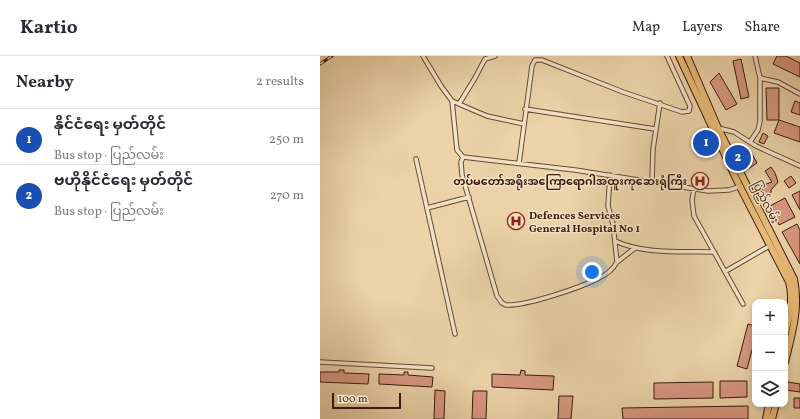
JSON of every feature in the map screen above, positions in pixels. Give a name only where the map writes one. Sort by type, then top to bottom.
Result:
[{"type":"highway","points":[[679,56],[716,130],[740,187],[789,282],[792,292],[788,320]]},
{"type":"highway","name":"ပြည်လမ်း","points":[[687,56],[716,130],[746,184],[789,268],[799,291],[788,348]]},
{"type":"highway","points":[[766,419],[769,407]]},
{"type":"highway","points":[[772,419],[775,407]]},
{"type":"street","points":[[423,56],[452,102],[456,150],[463,157],[610,175],[694,189],[718,191],[728,190],[746,184]]},
{"type":"street","points":[[459,104],[485,59],[495,56]]},
{"type":"street","points":[[534,56],[623,92],[660,103],[682,112],[689,111],[690,106],[667,56]]},
{"type":"street","points":[[750,142],[758,130],[760,121],[760,78],[755,56]]},
{"type":"street","points":[[519,163],[525,109],[533,62],[535,60],[542,60]]},
{"type":"street","points":[[760,78],[778,82],[800,94]]},
{"type":"street","points":[[452,102],[487,116],[524,124]]},
{"type":"street","points":[[652,182],[655,129],[660,103]]},
{"type":"street","points":[[525,109],[655,129]]},
{"type":"street","points":[[716,130],[734,132],[750,142],[800,166]]},
{"type":"street","points":[[463,157],[462,176],[497,296],[502,303],[506,305],[533,300],[580,286],[600,278],[615,266],[617,262],[636,248]]},
{"type":"street","points":[[416,159],[455,334]]},
{"type":"street","points":[[610,175],[608,206],[613,224],[617,262]]},
{"type":"street","points":[[694,189],[692,200],[694,216],[744,304]]},
{"type":"street","points":[[427,208],[469,197]]},
{"type":"street","points":[[615,241],[636,248],[679,252],[714,252]]},
{"type":"street","points":[[726,271],[771,245]]},
{"type":"street","points":[[320,362],[432,368]]},
{"type":"building","points":[[777,56],[786,56],[800,63],[800,77],[773,64]]},
{"type":"building","points":[[741,59],[749,97],[741,99],[733,61]]},
{"type":"building","points":[[719,73],[737,104],[726,110],[710,82]]},
{"type":"building","points":[[766,88],[779,88],[779,120],[767,120]]},
{"type":"building","points":[[795,101],[800,103],[800,115],[791,112]]},
{"type":"building","points":[[779,120],[800,127],[800,142],[774,133]]},
{"type":"building","points":[[763,133],[768,136],[764,144],[759,142]]},
{"type":"building","points":[[752,154],[757,163],[745,171],[740,161]]},
{"type":"building","points":[[771,167],[778,182],[771,190],[771,193],[765,196],[761,186],[772,182],[765,171]]},
{"type":"building","points":[[791,176],[796,183],[789,188],[784,181]]},
{"type":"building","points":[[800,191],[800,210],[792,195]]},
{"type":"building","points":[[785,198],[795,217],[779,225],[770,206]]},
{"type":"building","points":[[797,224],[800,230],[800,264],[782,232]]},
{"type":"building","points":[[748,324],[752,325],[752,350],[747,369],[737,366]]},
{"type":"building","points":[[339,370],[344,370],[344,373],[369,374],[368,384],[320,382],[320,372],[339,372]]},
{"type":"building","points":[[521,370],[525,371],[525,375],[554,376],[553,390],[492,387],[492,374],[520,375]]},
{"type":"building","points":[[404,372],[408,372],[408,375],[433,377],[432,387],[379,384],[379,374],[404,375]]},
{"type":"building","points":[[720,381],[747,381],[747,397],[720,398]]},
{"type":"building","points":[[713,382],[713,398],[654,399],[654,383]]},
{"type":"building","points":[[788,382],[800,384],[800,392],[788,390]]},
{"type":"building","points":[[435,390],[445,391],[444,419],[434,419]]},
{"type":"building","points":[[473,391],[487,391],[486,419],[472,419]]},
{"type":"building","points":[[559,396],[573,396],[571,419],[558,419]]},
{"type":"building","points":[[794,398],[800,398],[800,408],[794,408]]},
{"type":"building","points":[[748,406],[748,419],[623,419],[622,408]]},
{"type":"railway","points":[[320,64],[332,56]]},
{"type":"place","name":"နိုင်ငံရေး မှတ်တိုင်","points":[[706,143]]},
{"type":"place","name":"ဗဟိုနိုင်ငံရေး မှတ်တိုင်","points":[[738,158]]},
{"type":"place","name":"တပ်မတော်အရိုးအကြောရောဂါအထူးကုဆေးရုံကြီး","points":[[700,181]]},
{"type":"place","name":"Defences Services General Hospital No 1","points":[[516,221]]}]
